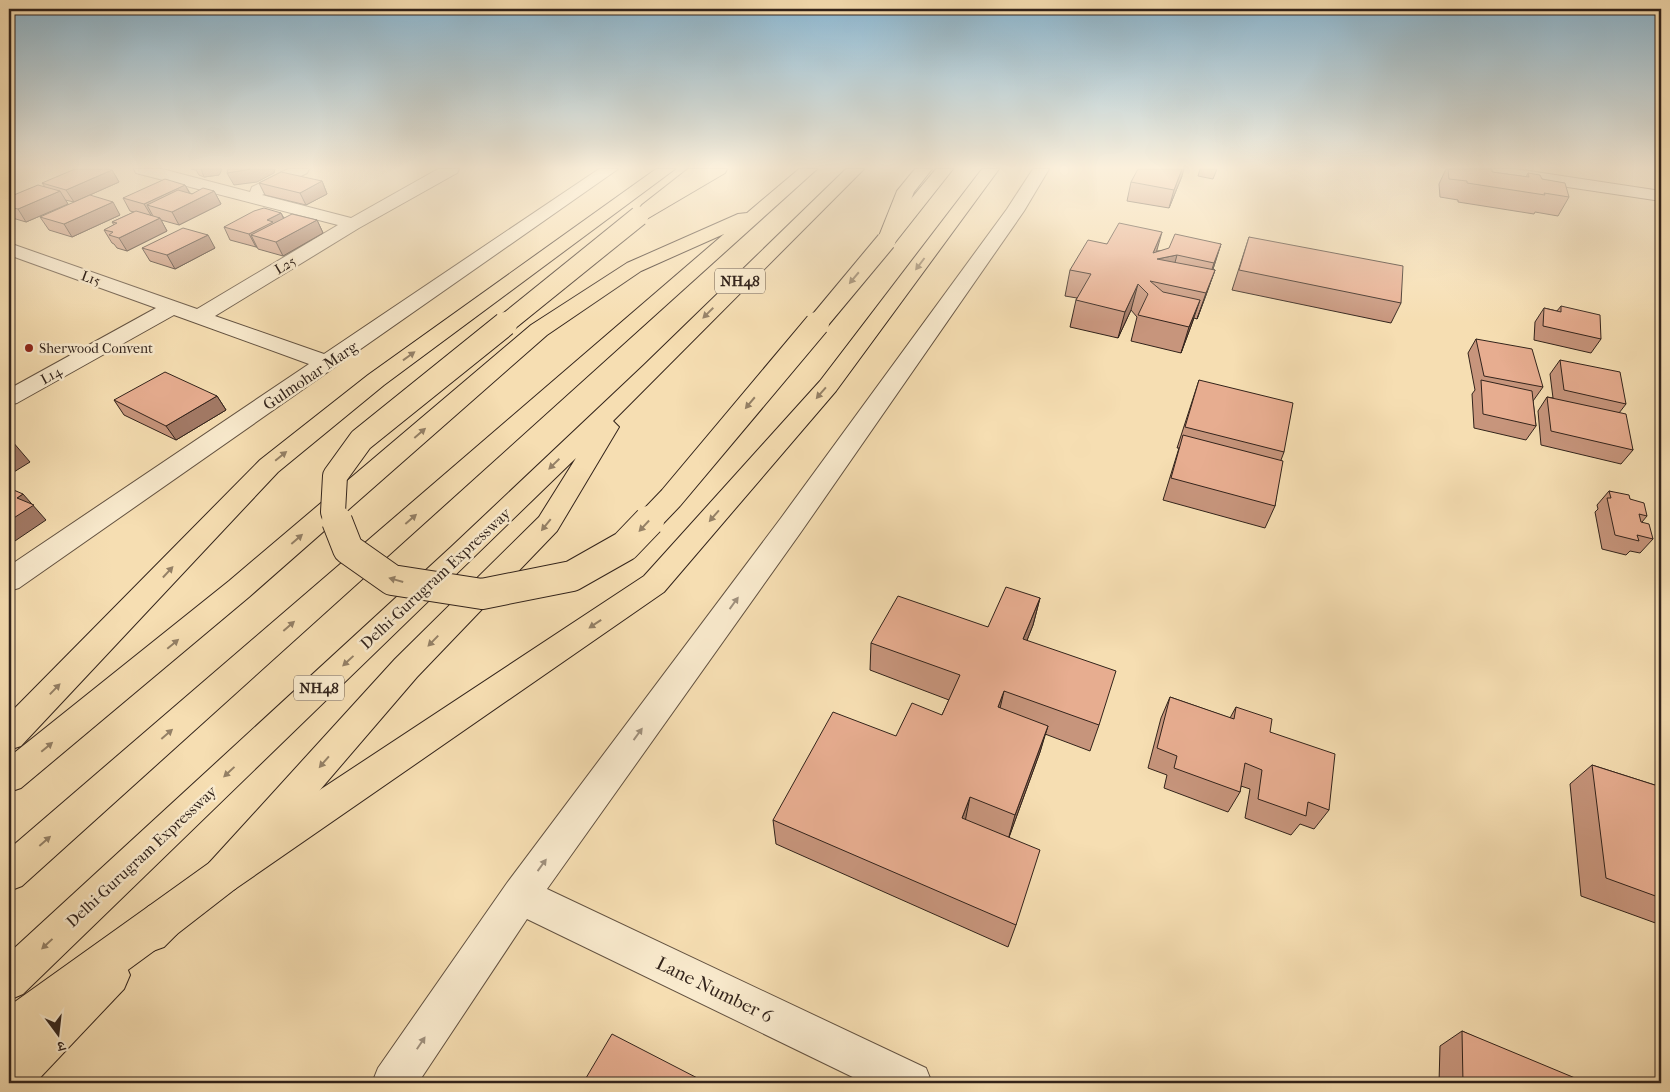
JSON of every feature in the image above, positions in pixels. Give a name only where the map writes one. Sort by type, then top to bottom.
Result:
[{"type":"main road","points":[[9,736],[268,466],[376,380],[597,220]]},
{"type":"main road","points":[[634,220],[361,440],[336,476],[333,512],[348,549],[392,580],[482,594],[572,576],[626,546],[671,498],[903,220]]},
{"type":"main road","points":[[9,777],[239,589],[539,330],[634,267],[738,220]]},
{"type":"main road","name":"NH48","points":[[9,873],[753,220]]},
{"type":"main road","name":"Delhi-Gurugram Expressway","points":[[9,980],[461,554],[804,220]]},
{"type":"main road","points":[[886,241],[894,220]]},
{"type":"main road","points":[[9,1031],[222,876],[654,584],[828,386],[953,220]]},
{"type":"main road","points":[[222,876],[406,668],[548,524],[627,394]]},
{"type":"main road","points":[[9,1080],[163,920]]},
{"type":"street","points":[[337,220],[353,224]]},
{"type":"street","name":"L25","points":[[198,317],[360,220]]},
{"type":"street","name":"Gulmohar Marg","points":[[9,580],[536,220]]},
{"type":"street","points":[[393,1083],[520,896],[791,525],[1009,220]]},
{"type":"street","name":"L15","points":[[9,249],[328,363]]},
{"type":"street","name":"L14","points":[[9,398],[172,308]]},
{"type":"street","name":"Lane Number 6","points":[[520,896],[911,1083]]},
{"type":"building","points":[[50,220],[73,220],[64,224]]},
{"type":"building","points":[[116,220],[156,220],[119,238],[109,235],[113,232],[104,230],[117,223],[112,222]]},
{"type":"building","points":[[237,220],[267,220],[273,222],[249,234],[224,227]]},
{"type":"building","points":[[280,220],[317,220],[276,242],[251,235]]},
{"type":"building","points":[[1119,223],[1162,232],[1153,253],[1169,248],[1175,234],[1221,244],[1214,263],[1177,255],[1157,259],[1215,270],[1206,293],[1150,281],[1163,292],[1200,300],[1189,327],[1138,315],[1148,294],[1138,284],[1125,312],[1076,300],[1091,274],[1070,270],[1088,240],[1107,244]]},
{"type":"building","points":[[183,228],[208,235],[167,255],[142,248]]},
{"type":"building","points":[[1249,237],[1403,266],[1401,303],[1239,270]]},
{"type":"building","points":[[1561,306],[1600,315],[1601,339],[1543,326],[1544,308],[1561,312]]},
{"type":"building","points":[[1476,339],[1532,349],[1543,387],[1484,376]]},
{"type":"building","points":[[1560,360],[1620,372],[1626,404],[1564,390]]},
{"type":"building","points":[[165,372],[217,396],[166,426],[114,400]]},
{"type":"building","points":[[1199,380],[1293,403],[1284,452],[1185,427]]},
{"type":"building","points":[[1481,380],[1532,391],[1536,426],[1483,414]]},
{"type":"building","points":[[1547,397],[1626,414],[1633,450],[1551,431]]},
{"type":"building","points":[[1183,435],[1283,461],[1275,506],[1171,478]]},
{"type":"building","points":[[9,488],[23,494],[17,498],[34,505],[9,521]]},
{"type":"building","points":[[1609,491],[1629,495],[1630,499],[1644,503],[1647,516],[1639,514],[1641,522],[1649,524],[1653,539],[1637,535],[1639,541],[1615,535],[1607,498],[1611,498]]},
{"type":"building","points":[[1006,587],[1040,598],[1023,639],[1116,671],[1099,725],[1004,691],[998,707],[1048,726],[1015,815],[970,797],[962,818],[1040,850],[1016,925],[773,820],[833,712],[896,736],[912,703],[942,715],[960,675],[871,643],[898,596],[988,627]]},
{"type":"building","points":[[1170,697],[1234,719],[1236,707],[1272,719],[1270,732],[1335,754],[1329,810],[1308,802],[1306,816],[1258,799],[1262,770],[1245,763],[1240,792],[1174,768],[1177,756],[1157,748]]},
{"type":"building","points":[[1592,765],[1661,787],[1661,898],[1606,878]]},
{"type":"building","points":[[1462,1031],[1575,1078],[1576,1083],[1463,1083]]},
{"type":"building","points":[[612,1034],[707,1083],[583,1083]]},
{"type":"place","name":"Sherwood Convent","points":[[29,348]]}]
